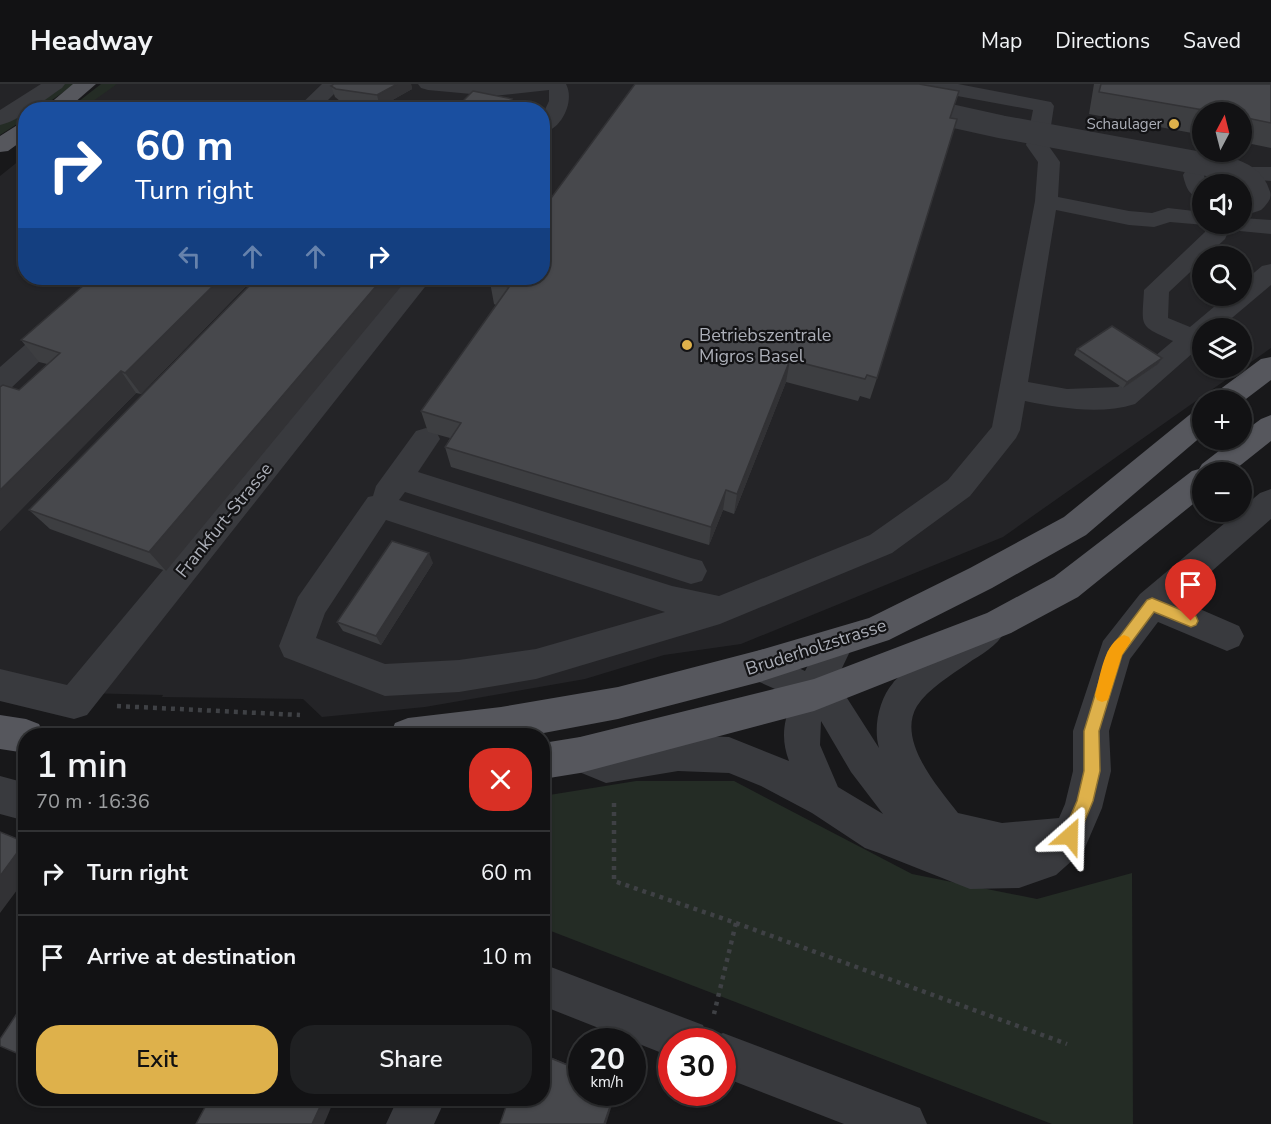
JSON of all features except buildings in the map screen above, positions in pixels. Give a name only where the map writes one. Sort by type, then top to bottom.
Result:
[{"type":"main road","points":[[62,102],[86,84]]},
{"type":"main road","points":[[0,146],[18,134]]},
{"type":"main road","points":[[1239,390],[1271,366]]},
{"type":"main road","points":[[1225,462],[1271,426]]},
{"type":"main road","name":"Bruderholzstrasse","points":[[467,728],[618,703],[760,666],[877,630],[981,578],[1075,526],[1192,428]]},
{"type":"main road","points":[[550,760],[580,755],[813,695],[999,623],[1066,587],[1192,489]]},
{"type":"main road","points":[[0,732],[18,735]]},
{"type":"street","points":[[28,102],[56,84]]},
{"type":"street","points":[[314,102],[334,84]]},
{"type":"street","points":[[428,84],[493,90],[548,84]]},
{"type":"street","points":[[550,117],[560,102],[561,91],[556,84]]},
{"type":"street","points":[[426,439],[310,607],[296,646],[385,680],[459,676],[536,664],[720,610],[881,544],[959,488],[1006,430],[1046,201],[1049,162],[1037,145],[1044,106],[926,84]]},
{"type":"street","points":[[883,102],[1226,168],[1242,174]]},
{"type":"street","points":[[0,118],[18,108]]},
{"type":"street","points":[[1252,180],[1257,187],[1258,195],[1252,201]]},
{"type":"street","points":[[1046,201],[1129,218],[1154,220],[1168,215],[1192,218]]},
{"type":"street","points":[[1252,226],[1271,227]]},
{"type":"street","points":[[1192,330],[1155,322],[1157,290],[1217,234]]},
{"type":"street","points":[[1217,318],[1271,272]]},
{"type":"street","points":[[0,382],[108,285]]},
{"type":"street","name":"Frankfurt-Strasse","points":[[74,703],[414,285]]},
{"type":"street","points":[[1014,389],[1067,399],[1125,397],[1192,339]]},
{"type":"street","points":[[399,478],[691,571]]},
{"type":"street","points":[[580,755],[606,765],[678,753],[729,755],[774,773],[825,800],[879,834],[970,869],[1019,868],[1042,861],[1070,836],[1085,801],[1092,771],[1091,731],[1115,652],[1152,604],[1271,501]]},
{"type":"street","points":[[379,506],[672,600],[720,610]]},
{"type":"street","points":[[1152,604],[1227,636]]},
{"type":"street","points":[[947,830],[912,782],[895,747],[895,720],[903,697],[928,674],[999,623]]},
{"type":"street","points":[[825,800],[801,739],[804,716],[821,671],[837,643]]},
{"type":"street","points":[[760,666],[787,678],[834,710],[864,759],[898,803],[947,830],[1002,842],[1070,836]]},
{"type":"street","points":[[0,685],[74,703]]},
{"type":"street","points":[[0,795],[18,800]]},
{"type":"street","points":[[550,987],[676,1028]]},
{"type":"street","points":[[736,1051],[904,1124]]},
{"type":"street","points":[[409,1124],[419,1106]]},
{"type":"path","points":[[74,703],[300,715]]},
{"type":"path","points":[[614,803],[614,881],[1067,1044]]},
{"type":"path","points":[[709,1028],[735,923]]},
{"type":"shaded area","points":[[0,84],[44,84],[0,111]]},
{"type":"shaded area","points":[[64,84],[75,84],[49,102],[34,102]]},
{"type":"shaded area","points":[[101,84],[117,84],[92,102],[78,102]]},
{"type":"shaded area","points":[[108,84],[1271,84],[1271,348],[1252,361],[1252,318],[1192,318],[1192,378],[1228,378],[1211,390],[1192,390],[1192,404],[1003,537],[741,644],[664,655],[585,679],[425,707],[322,717],[303,699],[0,691],[0,176],[18,162],[18,285],[550,285],[550,102],[89,102]]},
{"type":"shaded area","points":[[18,112],[18,123],[0,135],[0,123]]},
{"type":"shaded area","points":[[636,781],[734,781],[912,874],[1037,899],[1132,873],[1133,1124],[1052,1124],[550,931],[550,795]]},
{"type":"slow traffic","points":[[1102,695],[1115,652],[1124,641]]},
{"type":"place","name":"Schaulager","points":[[1174,124]]},
{"type":"place","name":"Betriebszentrale Migros Basel","points":[[687,345]]},
{"type":"route","points":[[1070,836],[1085,801],[1092,771],[1091,731],[1115,652],[1152,604],[1191,621]]}]
